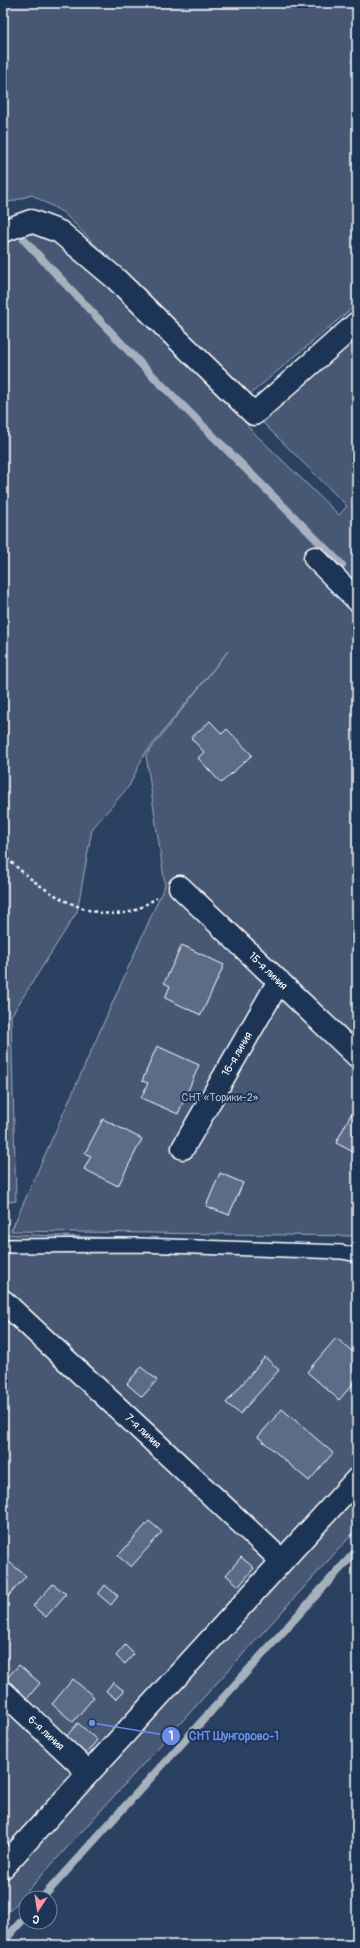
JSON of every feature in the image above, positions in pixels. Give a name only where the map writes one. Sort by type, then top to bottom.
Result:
[{"type":"street","points":[[3,231],[31,221],[60,232],[116,279],[254,414],[357,323]]},
{"type":"street","points":[[315,558],[357,600]]},
{"type":"street","name":"15-я линия","points":[[180,887],[357,1056]]},
{"type":"street","name":"16-я линия","points":[[184,1148],[279,981]]},
{"type":"street","name":"7-я линия","points":[[3,1301],[282,1561]]},
{"type":"street","points":[[3,1868],[357,1479]]},
{"type":"street","name":"6-я линия","points":[[3,1692],[89,1773]]},
{"type":"lane","points":[[3,1246],[148,1245],[342,1252],[357,1255]]},
{"type":"path","points":[[3,854],[48,892],[85,908],[108,914],[132,911],[180,887]]},
{"type":"green space","points":[[3,3],[357,3],[357,304],[248,396],[64,213],[32,195],[3,204]]},
{"type":"green space","name":"СНТ «Торики-2»","points":[[31,227],[57,237],[233,401],[250,429],[339,515],[347,506],[254,414],[357,323],[357,1236],[11,1231],[165,885],[146,755],[228,651],[144,755],[129,786],[92,829],[77,912],[11,1016],[16,1201],[3,1203],[3,237]]},
{"type":"green space","points":[[3,1234],[357,1246],[357,1529],[28,1890],[18,1890],[18,1902],[3,1918]]},
{"type":"building","points":[[210,721],[222,734],[227,729],[252,755],[221,783],[198,758],[204,752],[191,738]]},
{"type":"building","points":[[182,945],[224,965],[201,1015],[165,998],[170,986],[164,983]]},
{"type":"building","points":[[157,1046],[199,1065],[178,1114],[141,1098],[148,1083],[142,1081]]},
{"type":"building","points":[[351,1114],[357,1117],[357,1154],[336,1143]]},
{"type":"building","points":[[103,1119],[142,1139],[118,1186],[84,1169],[91,1156],[85,1153]]},
{"type":"building","points":[[220,1173],[243,1183],[229,1215],[206,1206]]},
{"type":"building","points":[[336,1338],[357,1355],[357,1379],[339,1400],[307,1372]]},
{"type":"building","points":[[265,1357],[279,1370],[240,1414],[226,1403]]},
{"type":"building","points":[[141,1367],[157,1380],[142,1397],[127,1384]]},
{"type":"building","points":[[3,1369],[9,1374],[3,1382]]},
{"type":"building","points":[[282,1409],[333,1453],[309,1481],[258,1437]]},
{"type":"building","points":[[149,1521],[162,1532],[131,1567],[118,1556]]},
{"type":"building","points":[[3,1557],[26,1576],[5,1600],[3,1598]]},
{"type":"building","points":[[241,1557],[254,1568],[239,1586],[226,1575]]},
{"type":"building","points":[[53,1584],[66,1594],[46,1617],[33,1606]]},
{"type":"building","points":[[105,1585],[118,1596],[111,1605],[98,1594]]},
{"type":"building","points":[[125,1645],[134,1654],[125,1664],[116,1656]]},
{"type":"building","points":[[19,1665],[40,1683],[26,1700],[4,1681]]},
{"type":"building","points":[[73,1679],[94,1697],[73,1722],[52,1704]]},
{"type":"building","points":[[113,1682],[124,1691],[116,1699],[106,1691]]},
{"type":"building","points":[[78,1723],[97,1740],[85,1755],[65,1738]]},
{"type":"waterway","points":[[24,240],[141,364],[342,565]]},
{"type":"waterway","points":[[49,1890],[357,1550]]},
{"type":"waterway","points":[[3,1942],[18,1925]]},
{"type":"place","name":"СНТ Шунгорово-1","points":[[92,1723]]}]
